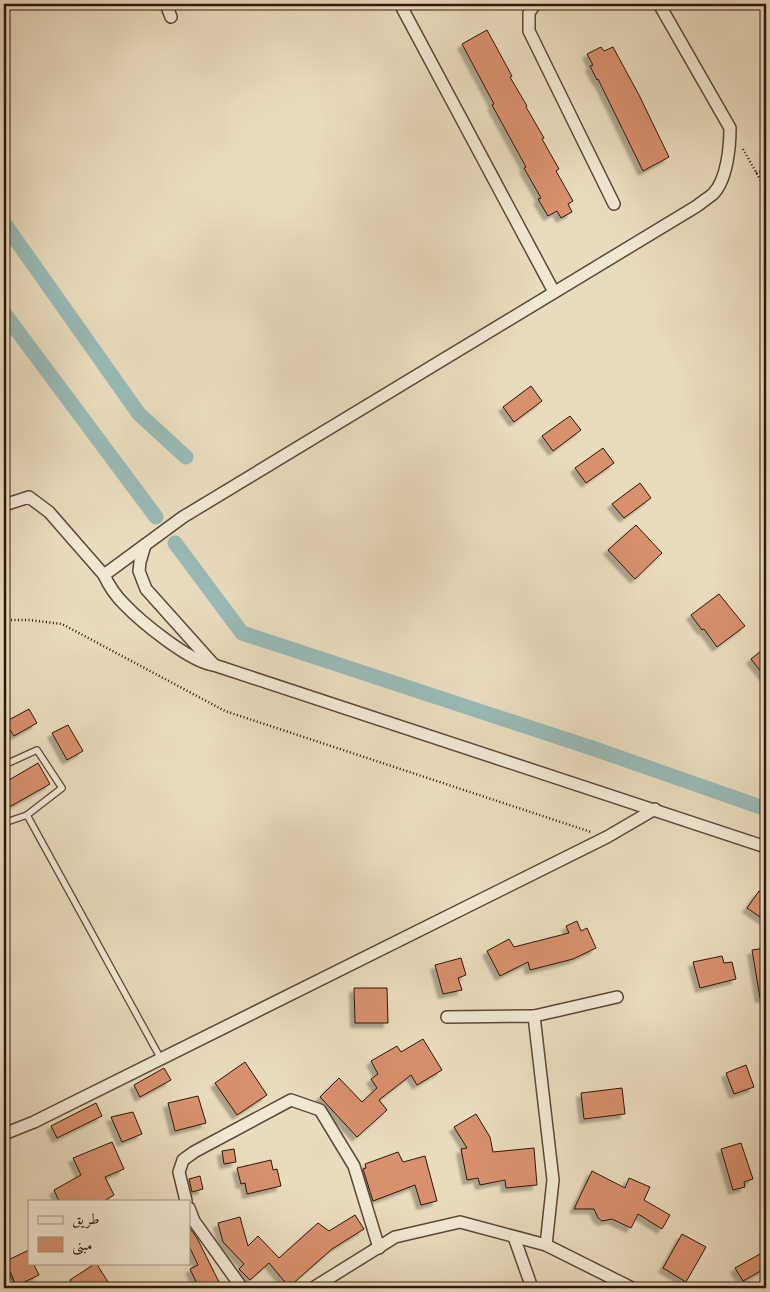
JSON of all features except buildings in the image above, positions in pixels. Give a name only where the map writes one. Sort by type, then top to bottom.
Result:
[{"type":"street","points":[[166,4],[171,17]]},
{"type":"street","points":[[400,4],[554,292]]},
{"type":"street","points":[[535,4],[529,13],[529,31],[614,204]]},
{"type":"street","points":[[104,575],[183,517],[697,206],[715,192],[724,173],[730,152],[730,128],[659,4]]},
{"type":"street","points":[[4,504],[29,497],[50,512],[104,575],[108,584],[124,605],[165,639],[202,663],[214,665],[766,847]]},
{"type":"street","points":[[145,545],[139,571],[146,589],[214,665]]},
{"type":"street","points":[[4,1134],[34,1122],[606,837],[655,809]]},
{"type":"street","points":[[447,1017],[534,1016],[617,997]]},
{"type":"street","points":[[534,1016],[553,1180],[546,1245]]},
{"type":"street","points":[[186,1200],[179,1172],[183,1160],[194,1152],[291,1100],[320,1110],[354,1166],[378,1248]]},
{"type":"street","points":[[190,1211],[194,1221],[242,1288]]},
{"type":"street","points":[[313,1288],[395,1237],[460,1222],[546,1245],[632,1288]]},
{"type":"street","points":[[514,1236],[532,1288]]},
{"type":"street","points":[[4,1277],[9,1288]]},
{"type":"lane","points":[[4,765],[37,750],[62,788],[27,815],[4,824]]},
{"type":"lane","points":[[27,815],[161,1059]]},
{"type":"path","points":[[730,128],[766,190]]},
{"type":"path","points":[[756,173],[766,170]]},
{"type":"path","points":[[4,620],[29,620],[62,624],[225,711],[606,837]]},
{"type":"waterway","points":[[4,223],[139,414],[186,457]]},
{"type":"waterway","points":[[4,313],[156,517]]},
{"type":"waterway","points":[[175,543],[242,633],[595,749],[766,809]]}]
